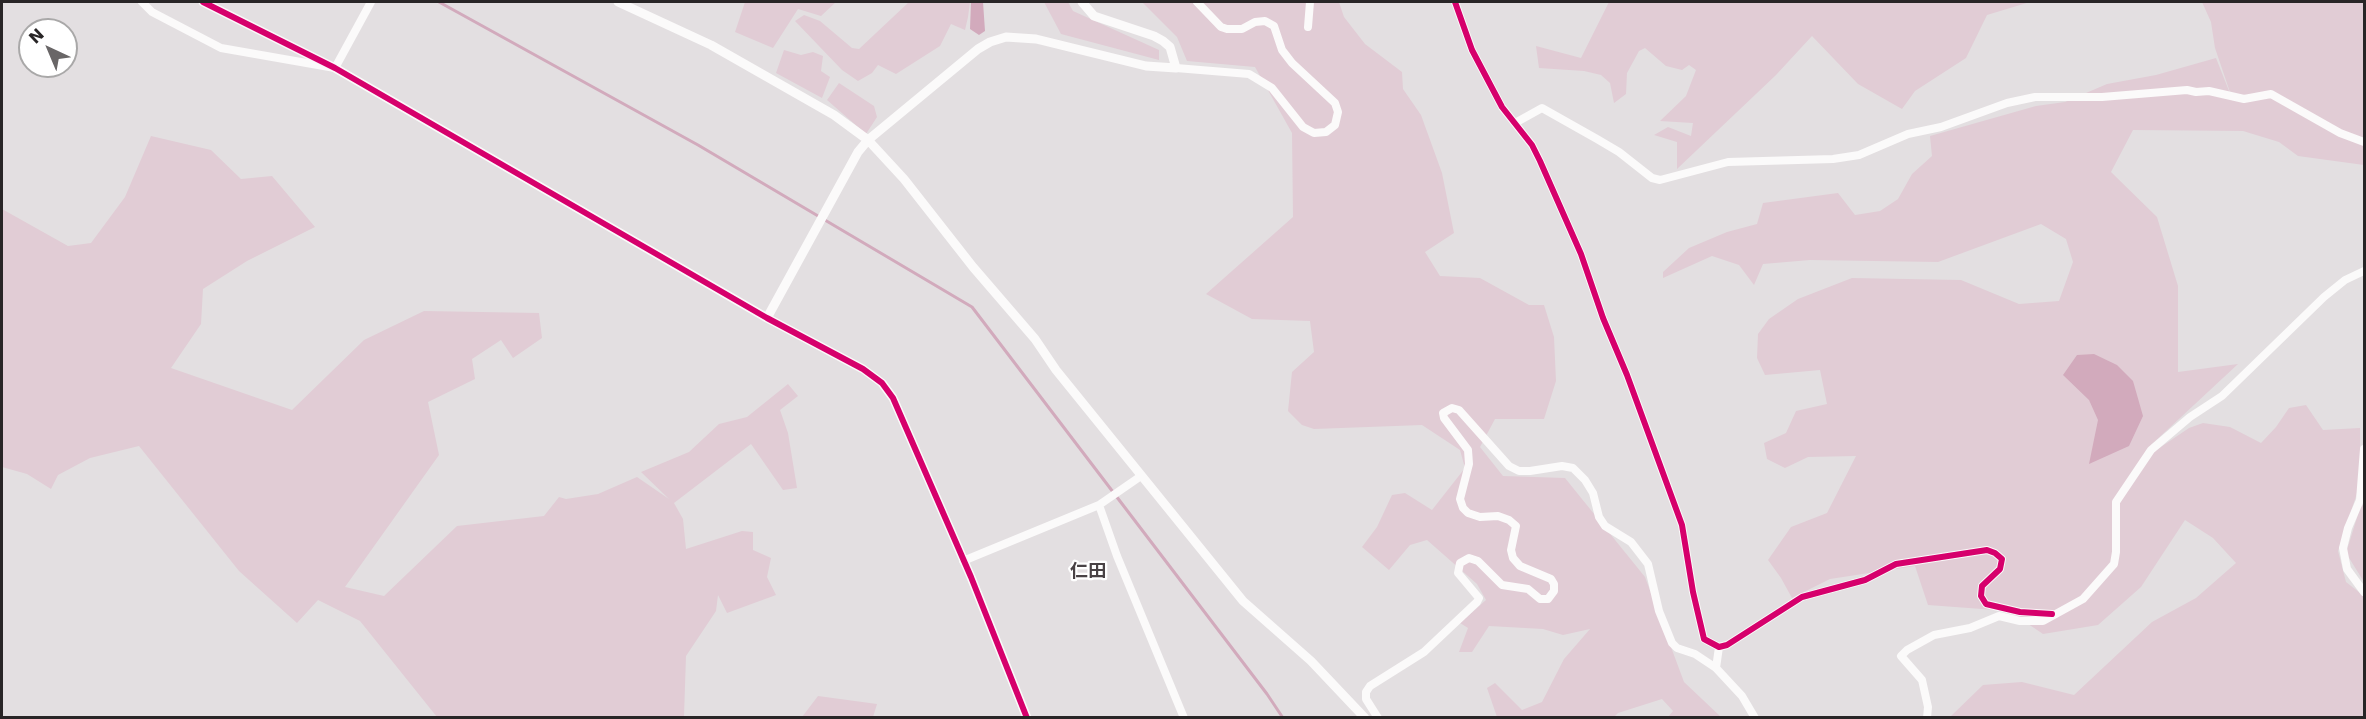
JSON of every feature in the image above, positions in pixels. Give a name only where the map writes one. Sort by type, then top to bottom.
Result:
[{"type":"street","points":[[142,2],[152,12],[221,48],[335,68]]},
{"type":"street","points":[[203,2],[335,68],[767,318],[862,369],[882,383],[894,398],[1027,717]]},
{"type":"street","points":[[335,68],[371,2]]},
{"type":"street","points":[[618,2],[711,45],[834,115],[868,140],[904,179],[973,267],[1035,339],[1056,370],[1140,476],[1243,601],[1311,661],[1365,717]]},
{"type":"street","points":[[1082,2],[1094,16],[1163,41],[1170,47],[1176,68]]},
{"type":"street","points":[[767,318],[858,152],[868,140],[978,49],[990,42],[1006,37],[1036,39],[1146,66],[1249,74],[1272,88],[1303,126],[1314,134],[1326,132],[1335,125],[1338,112],[1335,103],[1292,63],[1282,50],[1274,26],[1265,21],[1255,22],[1242,29],[1227,29],[1221,27],[1197,2]]},
{"type":"street","points":[[1308,27],[1310,2]]},
{"type":"street","points":[[1455,2],[1472,50],[1502,106],[1532,145],[1577,245],[1682,525],[1700,628],[1704,639],[1719,647],[1727,645],[1802,597],[1864,580],[1896,564],[1987,550],[1995,552],[2002,559],[2000,569],[1982,586],[1981,596],[1986,604],[2020,612],[2052,614]]},
{"type":"street","points":[[1515,123],[1542,108],[1619,152],[1652,178],[1660,180],[1728,162],[1833,159],[1859,155],[1908,134],[1941,127],[2007,104],[2035,98],[2102,97],[2187,90],[2209,91],[2244,99],[2271,94],[2340,133],[2364,142]]},
{"type":"street","points":[[1927,717],[1928,707],[1922,680],[1901,656],[1907,650],[1934,635],[1970,628],[1999,616],[2020,621],[2043,621],[2083,599],[2114,564],[2116,502],[2151,450],[2179,425],[2222,396],[2324,297],[2345,280],[2364,271]]},
{"type":"street","points":[[1378,717],[1366,699],[1366,692],[1370,686],[1424,652],[1477,602],[1479,598],[1458,573],[1460,563],[1469,558],[1478,561],[1502,585],[1528,589],[1540,599],[1548,598],[1554,591],[1551,579],[1520,566],[1513,558],[1511,550],[1516,526],[1509,520],[1498,516],[1480,518],[1463,508],[1460,499],[1469,464],[1468,450],[1443,418],[1443,413],[1452,408],[1459,410],[1509,466],[1519,471],[1562,466],[1573,468],[1585,480],[1593,493],[1599,517],[1605,526],[1631,542],[1648,564],[1659,611],[1672,643],[1677,648],[1706,660],[1716,668],[1742,696],[1755,717]]},
{"type":"street","points":[[2364,448],[2362,503],[2348,528],[2343,548],[2347,569],[2364,592]]},
{"type":"street","points":[[963,561],[1099,505],[1140,476]]},
{"type":"street","points":[[1099,505],[1184,717]]},
{"type":"street","points":[[1716,668],[1719,647]]},
{"type":"shaded area","points":[[745,2],[836,2],[821,16],[798,9],[773,48],[735,32]]},
{"type":"shaded area","points":[[909,2],[970,2],[965,30],[951,24],[940,46],[896,74],[878,65],[872,73],[858,81],[842,70],[795,21],[804,15],[820,21],[852,48],[859,49]]},
{"type":"shaded area","points":[[971,2],[983,2],[985,31],[979,35],[970,29]]},
{"type":"shaded area","points":[[1044,2],[1068,2],[1073,11],[1159,50],[1159,60],[1061,34]]},
{"type":"shaded area","points":[[1142,2],[1339,2],[1344,17],[1365,44],[1402,72],[1403,89],[1421,115],[1442,173],[1454,233],[1425,252],[1440,276],[1480,278],[1529,305],[1544,305],[1554,337],[1556,381],[1544,419],[1495,419],[1480,447],[1503,476],[1565,478],[1645,577],[1684,682],[1721,717],[1668,717],[1673,711],[1662,699],[1618,713],[1614,717],[1497,717],[1487,688],[1495,683],[1522,710],[1542,702],[1564,659],[1590,629],[1563,635],[1543,629],[1489,626],[1472,652],[1459,652],[1468,628],[1460,623],[1486,600],[1477,584],[1427,540],[1410,545],[1389,570],[1362,547],[1377,527],[1392,495],[1405,493],[1432,510],[1465,468],[1460,450],[1422,425],[1314,429],[1302,425],[1288,411],[1292,372],[1314,352],[1310,321],[1252,319],[1206,294],[1293,217],[1292,133],[1255,67],[1187,61],[1177,37]]},
{"type":"shaded area","points":[[1609,2],[2030,2],[1987,15],[1966,58],[1915,91],[1902,109],[1858,84],[1812,36],[1776,75],[1677,169],[1677,142],[1654,135],[1668,127],[1691,136],[1693,123],[1660,121],[1686,96],[1696,70],[1689,65],[1682,70],[1666,66],[1645,48],[1639,51],[1627,73],[1626,94],[1614,103],[1610,83],[1601,75],[1584,71],[1539,68],[1536,46],[1581,58]]},
{"type":"shaded area","points":[[2202,2],[2364,2],[2364,165],[2298,156],[2279,142],[2243,131],[2133,130],[2111,172],[2157,217],[2178,286],[2178,372],[2238,364],[2151,445],[2155,451],[2189,428],[2203,423],[2230,427],[2261,443],[2289,408],[2306,405],[2323,430],[2360,428],[2360,484],[2338,551],[2346,582],[2364,596],[2364,717],[1950,717],[1983,685],[2022,682],[2074,695],[2152,622],[2196,598],[2236,563],[2213,538],[2185,520],[2141,587],[2098,625],[2043,634],[2009,611],[1928,605],[1915,566],[1830,579],[1792,598],[1768,560],[1791,527],[1827,513],[1856,456],[1808,457],[1785,468],[1767,459],[1764,443],[1786,433],[1796,411],[1827,404],[1820,370],[1765,375],[1757,358],[1758,334],[1769,319],[1798,299],[1852,278],[1961,280],[2019,304],[2059,301],[2073,262],[2066,239],[2041,224],[1938,262],[1810,260],[1763,264],[1754,285],[1739,265],[1712,256],[1663,278],[1663,272],[1689,248],[1727,232],[1757,224],[1763,203],[1838,193],[1855,215],[1880,211],[1898,199],[1912,174],[1932,156],[1930,136],[2036,106],[2065,102],[2107,84],[2156,75],[2216,58],[2233,101],[2215,48],[2211,22]]},
{"type":"shaded area","points":[[784,50],[801,55],[813,52],[823,56],[821,71],[830,77],[822,98],[776,73]]},
{"type":"shaded area","points":[[839,83],[874,106],[877,117],[866,134],[827,100]]},
{"type":"shaded area","points":[[151,136],[211,150],[241,179],[272,176],[315,227],[247,261],[203,289],[201,324],[171,368],[292,410],[364,340],[424,311],[539,313],[542,338],[513,358],[501,340],[472,359],[475,379],[428,402],[439,455],[345,587],[384,596],[457,526],[544,516],[559,497],[566,499],[598,494],[637,477],[669,499],[641,472],[689,452],[719,424],[747,417],[788,384],[798,396],[780,410],[788,433],[797,488],[783,490],[751,444],[674,503],[683,519],[686,549],[742,531],[753,532],[753,550],[771,558],[767,577],[776,595],[727,613],[718,595],[716,611],[686,656],[684,716],[686,717],[437,717],[360,621],[318,600],[297,623],[239,571],[139,446],[90,458],[58,475],[51,489],[27,474],[2,467],[2,209],[68,246],[91,243],[125,197]]},
{"type":"shaded area","points":[[2094,354],[2117,365],[2133,381],[2143,416],[2129,446],[2089,464],[2098,420],[2089,400],[2063,375],[2077,355]]},
{"type":"shaded area","points":[[2364,504],[2364,582],[2346,553],[2360,508]]},
{"type":"shaded area","points":[[818,696],[877,704],[873,717],[802,717]]},
{"type":"waterway","points":[[439,2],[698,145],[972,307],[1283,718]]},
{"type":"cycle path","points":[[203,2],[335,68],[767,318],[863,369],[882,383],[893,398],[971,577],[1027,718]]},
{"type":"cycle path","points":[[1455,2],[1472,50],[1502,107],[1532,145],[1581,254],[1682,525],[1693,592],[1704,639],[1719,647],[1727,645],[1802,597],[1865,580],[1896,564],[1987,550],[2002,559],[2000,569],[1982,586],[1981,596],[1986,604],[2020,612],[2052,614]]},
{"type":"district","name":"仁田","points":[[1088,572]]}]
